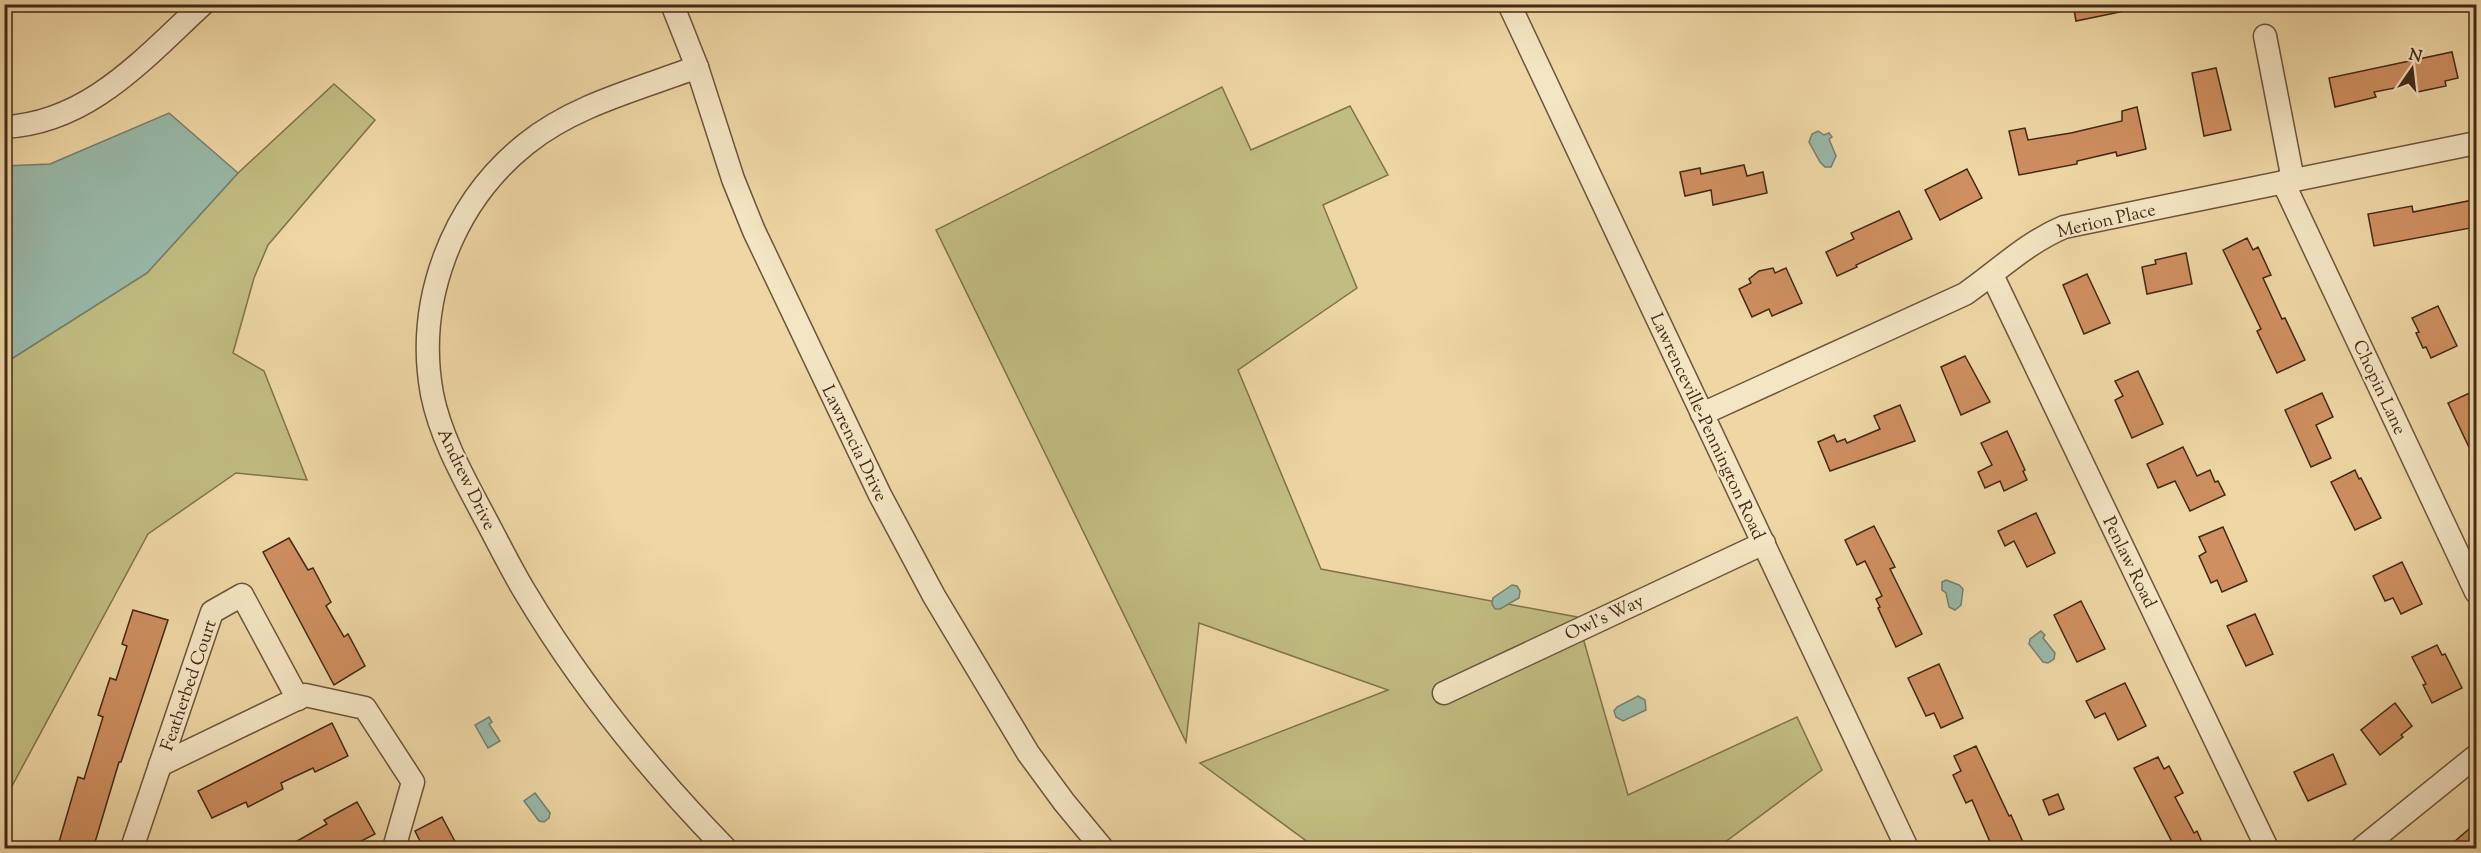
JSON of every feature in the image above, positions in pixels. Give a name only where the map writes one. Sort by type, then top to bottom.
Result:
[{"type":"street","points":[[4,127],[45,121],[70,112],[99,96],[123,78],[202,4]]},
{"type":"street","name":"Lawrencia Drive","points":[[672,4],[697,67],[733,179],[754,231],[880,495],[934,596],[1028,753],[1102,849]]},
{"type":"street","name":"Lawrenceville-Pennington Road","points":[[1509,4],[1907,849]]},
{"type":"street","name":"Chopin Lane","points":[[2265,36],[2288,181],[2476,592]]},
{"type":"street","name":"Andrew Drive","points":[[697,67],[580,111],[556,123],[527,143],[503,164],[480,191],[458,225],[443,258],[434,288],[429,323],[428,359],[432,395],[442,429],[456,462],[524,590],[561,649],[601,705],[650,766],[725,849]]},
{"type":"street","name":"Merion Place","points":[[1702,414],[1965,294],[2021,250],[2042,236],[2064,227],[2476,143]]},
{"type":"street","name":"Penlaw Road","points":[[1992,275],[2267,849]]},
{"type":"street","name":"Owl's Way","points":[[1444,693],[1764,543]]},
{"type":"street","name":"Featherbed Court","points":[[132,849],[212,612],[242,595],[298,699]]},
{"type":"street","name":"Featherbed Court","points":[[160,765],[306,695],[365,708],[413,782],[394,849]]},
{"type":"street","points":[[2362,849],[2476,756]]},
{"type":"shaded area","points":[[334,84],[375,120],[268,245],[254,278],[233,353],[264,371],[307,480],[236,473],[148,534],[5,799],[5,363],[147,273],[238,173]]},
{"type":"shaded area","points":[[1222,87],[1251,150],[1350,106],[1388,175],[1323,205],[1357,288],[1238,370],[1321,569],[1577,617],[1628,795],[1797,717],[1822,770],[1717,848],[1316,848],[1200,763],[1388,690],[1199,623],[1186,742],[936,230]]},
{"type":"shaded area","points":[[169,113],[238,173],[147,273],[5,363],[5,166],[50,164]]},
{"type":"shaded area","points":[[1818,131],[1824,135],[1829,133],[1832,137],[1829,139],[1836,156],[1831,167],[1825,167],[1820,162],[1809,142],[1812,134]]},
{"type":"shaded area","points":[[1946,580],[1963,589],[1961,605],[1955,610],[1949,607],[1946,593],[1942,590],[1942,582]]},
{"type":"shaded area","points":[[1512,585],[1517,586],[1520,591],[1519,598],[1500,609],[1495,609],[1492,604],[1493,598]]},
{"type":"shaded area","points":[[2041,631],[2045,635],[2043,638],[2055,653],[2054,659],[2048,663],[2043,662],[2029,644],[2030,639]]},
{"type":"shaded area","points":[[1638,696],[1645,700],[1646,710],[1623,721],[1616,717],[1614,711],[1617,707]]},
{"type":"shaded area","points":[[489,717],[492,722],[489,724],[500,741],[488,748],[475,725]]},
{"type":"shaded area","points":[[535,793],[550,813],[549,818],[544,822],[539,821],[524,801]]},
{"type":"building","points":[[2073,4],[2124,4],[2125,11],[2076,21]]},
{"type":"building","points":[[2452,52],[2458,78],[2445,81],[2446,86],[2417,92],[2415,84],[2374,92],[2376,97],[2335,107],[2329,78]]},
{"type":"building","points":[[2216,68],[2231,130],[2204,136],[2192,73]]},
{"type":"building","points":[[2137,107],[2146,149],[2117,156],[2116,152],[2077,161],[2077,164],[2019,175],[2009,131],[2025,128],[2028,140],[2071,133],[2122,121],[2122,111]]},
{"type":"building","points":[[1744,165],[1747,176],[1763,172],[1767,193],[1713,205],[1711,190],[1685,196],[1680,172],[1700,168],[1701,174]]},
{"type":"building","points":[[1967,169],[1982,198],[1940,220],[1925,190]]},
{"type":"building","points":[[2473,200],[2476,227],[2374,246],[2368,214],[2412,206],[2413,212]]},
{"type":"building","points":[[1899,211],[1912,239],[1837,276],[1826,252],[1854,239],[1851,233]]},
{"type":"building","points":[[2247,238],[2253,250],[2258,247],[2271,275],[2263,278],[2305,360],[2277,373],[2257,331],[2261,329],[2223,250]]},
{"type":"building","points":[[2186,253],[2192,284],[2147,294],[2142,267],[2156,264],[2155,260]]},
{"type":"building","points":[[1773,268],[1775,273],[1786,268],[1802,303],[1772,316],[1769,309],[1752,317],[1739,289],[1751,283],[1749,279],[1759,271]]},
{"type":"building","points":[[2087,274],[2110,323],[2084,334],[2063,285]]},
{"type":"building","points":[[2438,306],[2457,346],[2431,358],[2426,347],[2423,348],[2412,318]]},
{"type":"building","points":[[1965,356],[1990,402],[1961,415],[1941,367]]},
{"type":"building","points":[[2138,371],[2163,424],[2132,438],[2115,400],[2123,396],[2115,381]]},
{"type":"building","points":[[2476,390],[2476,462],[2448,403]]},
{"type":"building","points":[[2322,393],[2333,417],[2316,425],[2331,458],[2311,467],[2285,410]]},
{"type":"building","points":[[1900,405],[1915,441],[1830,471],[1818,442],[1834,435],[1837,442],[1845,439],[1847,443],[1880,429],[1874,416]]},
{"type":"building","points":[[2007,431],[2025,470],[2023,471],[2027,480],[2004,491],[2000,481],[1985,488],[1978,472],[1992,465],[1981,443]]},
{"type":"building","points":[[2183,447],[2197,476],[2210,470],[2215,482],[2218,481],[2225,495],[2190,511],[2175,481],[2158,488],[2147,464]]},
{"type":"building","points":[[2355,470],[2381,518],[2355,530],[2331,482]]},
{"type":"building","points":[[2036,513],[2055,553],[2027,567],[2014,541],[2005,546],[1998,531]]},
{"type":"building","points":[[1874,526],[1895,567],[1890,569],[1922,634],[1896,647],[1878,608],[1880,607],[1876,599],[1882,596],[1865,561],[1857,565],[1845,540]]},
{"type":"building","points":[[2223,527],[2247,581],[2222,592],[2217,580],[2211,583],[2199,556],[2206,552],[2199,537]]},
{"type":"building","points":[[289,538],[308,570],[313,568],[331,602],[326,606],[344,637],[348,634],[365,666],[334,685],[263,552]]},
{"type":"building","points":[[2402,562],[2422,604],[2401,614],[2393,598],[2385,601],[2373,576]]},
{"type":"building","points":[[2081,601],[2105,649],[2077,662],[2054,615]]},
{"type":"building","points":[[133,610],[168,620],[121,762],[119,762],[93,849],[57,849],[78,777],[84,779],[103,717],[98,715],[110,678],[116,680],[127,646],[122,644]]},
{"type":"building","points":[[2255,614],[2273,654],[2246,666],[2227,626]]},
{"type":"building","points":[[2437,645],[2442,655],[2445,654],[2462,688],[2432,703],[2423,685],[2426,684],[2412,657]]},
{"type":"building","points":[[1939,664],[1963,718],[1941,728],[1934,713],[1926,716],[1908,678]]},
{"type":"building","points":[[2125,683],[2146,726],[2118,740],[2105,713],[2095,718],[2086,701]]},
{"type":"building","points":[[2395,703],[2412,726],[2401,735],[2403,737],[2380,755],[2361,730]]},
{"type":"building","points":[[332,723],[348,756],[315,772],[313,768],[281,783],[283,789],[248,807],[246,802],[212,818],[198,791]]},
{"type":"building","points":[[1976,746],[2026,849],[1993,849],[1972,800],[1966,803],[1953,775],[1961,771],[1954,756]]},
{"type":"building","points":[[2333,754],[2346,784],[2308,801],[2294,772]]},
{"type":"building","points":[[2158,757],[2164,769],[2169,766],[2183,793],[2175,797],[2194,833],[2197,831],[2205,849],[2159,849],[2172,842],[2134,768]]},
{"type":"building","points":[[2058,794],[2064,809],[2049,815],[2043,800]]},
{"type":"building","points":[[357,802],[375,834],[346,849],[283,849],[327,824],[324,820]]},
{"type":"building","points":[[442,817],[459,849],[424,849],[415,831]]},
{"type":"building","points":[[2476,823],[2476,849],[2446,849]]}]
